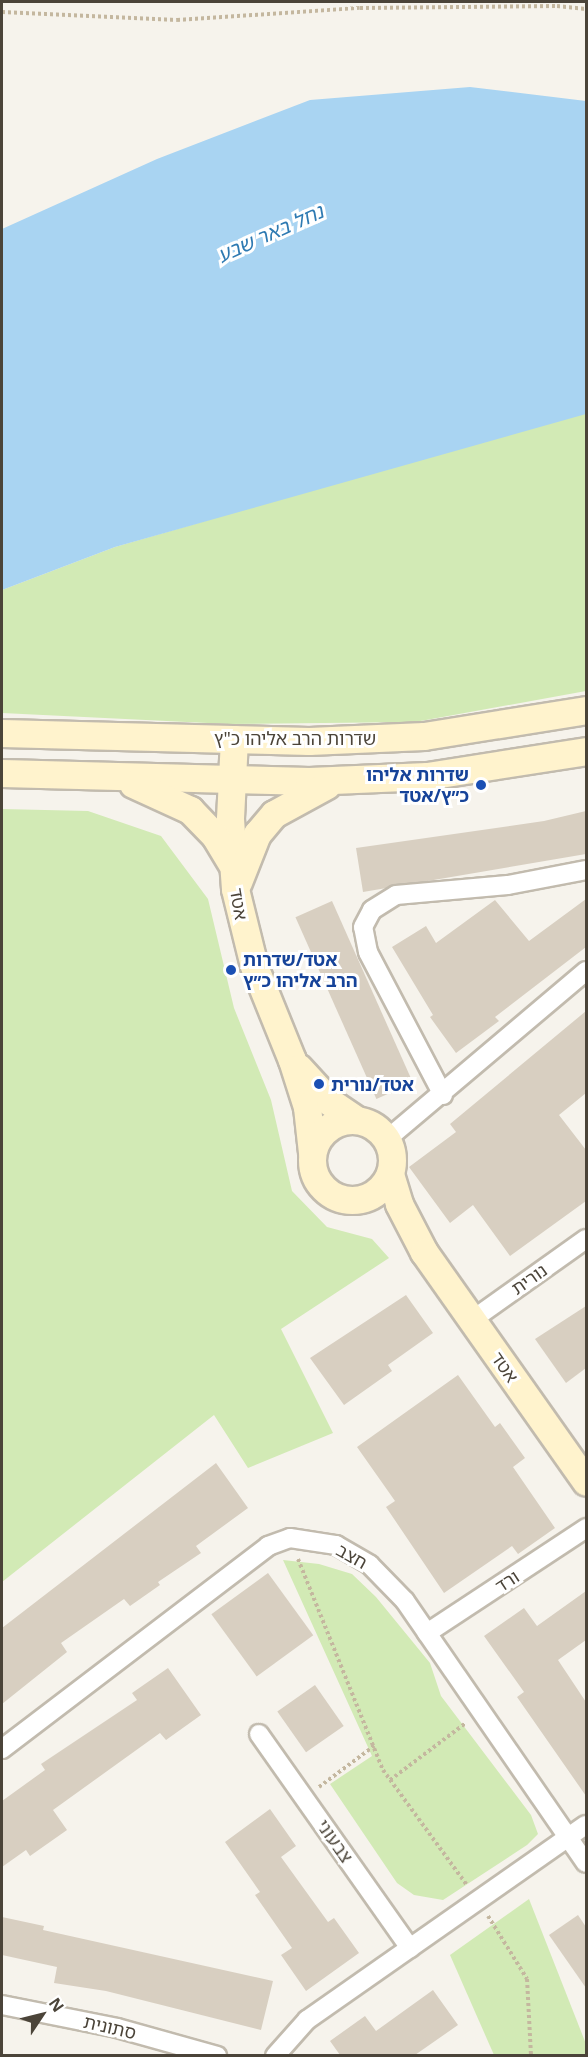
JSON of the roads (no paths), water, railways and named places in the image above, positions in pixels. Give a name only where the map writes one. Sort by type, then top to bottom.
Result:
[{"type":"street","name":"שדרות הרב אליהו כ\"ץ","points":[[2,733],[309,741],[424,736],[586,710]]},
{"type":"street","name":"אטד","points":[[234,739],[230,819],[234,878],[254,966],[292,1060],[307,1107],[312,1152]]},
{"type":"street","points":[[2,773],[338,780],[427,776],[586,751]]},
{"type":"street","points":[[113,776],[190,810],[215,836],[234,878]]},
{"type":"street","points":[[234,878],[257,834],[274,814],[296,798],[338,780]]},
{"type":"street","points":[[443,1095],[368,952],[363,927],[372,910],[396,895],[508,885],[586,870]]},
{"type":"street","points":[[386,1140],[443,1095],[586,971]]},
{"type":"street","name":"אטד","points":[[292,1060],[330,1102],[357,1120]]},
{"type":"street","points":[[343,1120],[357,1120],[379,1130],[386,1140],[392,1163],[390,1174],[374,1194],[351,1201],[338,1199],[322,1188],[312,1171],[312,1152],[326,1129],[343,1120]]},
{"type":"street","name":"אטד","points":[[390,1174],[399,1204],[424,1252],[586,1482]]},
{"type":"street","name":"אטד","points":[[351,1201],[387,1216],[424,1252]]},
{"type":"street","name":"נורית","points":[[472,1320],[586,1239]]},
{"type":"street","name":"ורד","points":[[427,1633],[586,1528]]},
{"type":"street","name":"חצב","points":[[2,1749],[234,1568],[267,1546],[290,1538],[336,1545],[370,1565],[405,1601],[586,1863]]},
{"type":"street","name":"צבעוני","points":[[259,1734],[410,1948]]},
{"type":"street","points":[[275,2055],[307,2020],[586,1825]]},
{"type":"street","name":"סתונית","points":[[2,2005],[117,2028],[217,2055]]},
{"type":"water","name":"נחל באר שבע","points":[[470,87],[586,101],[586,414],[115,547],[2,590],[2,229],[157,159],[310,100]]},
{"type":"place","name":"שדרות אליהו כ״ץ/אטד","points":[[481,785]]},
{"type":"place","name":"אטד/שדרות הרב אליהו כ״ץ","points":[[231,970]]},
{"type":"place","name":"אטד/נורית","points":[[319,1084]]}]
